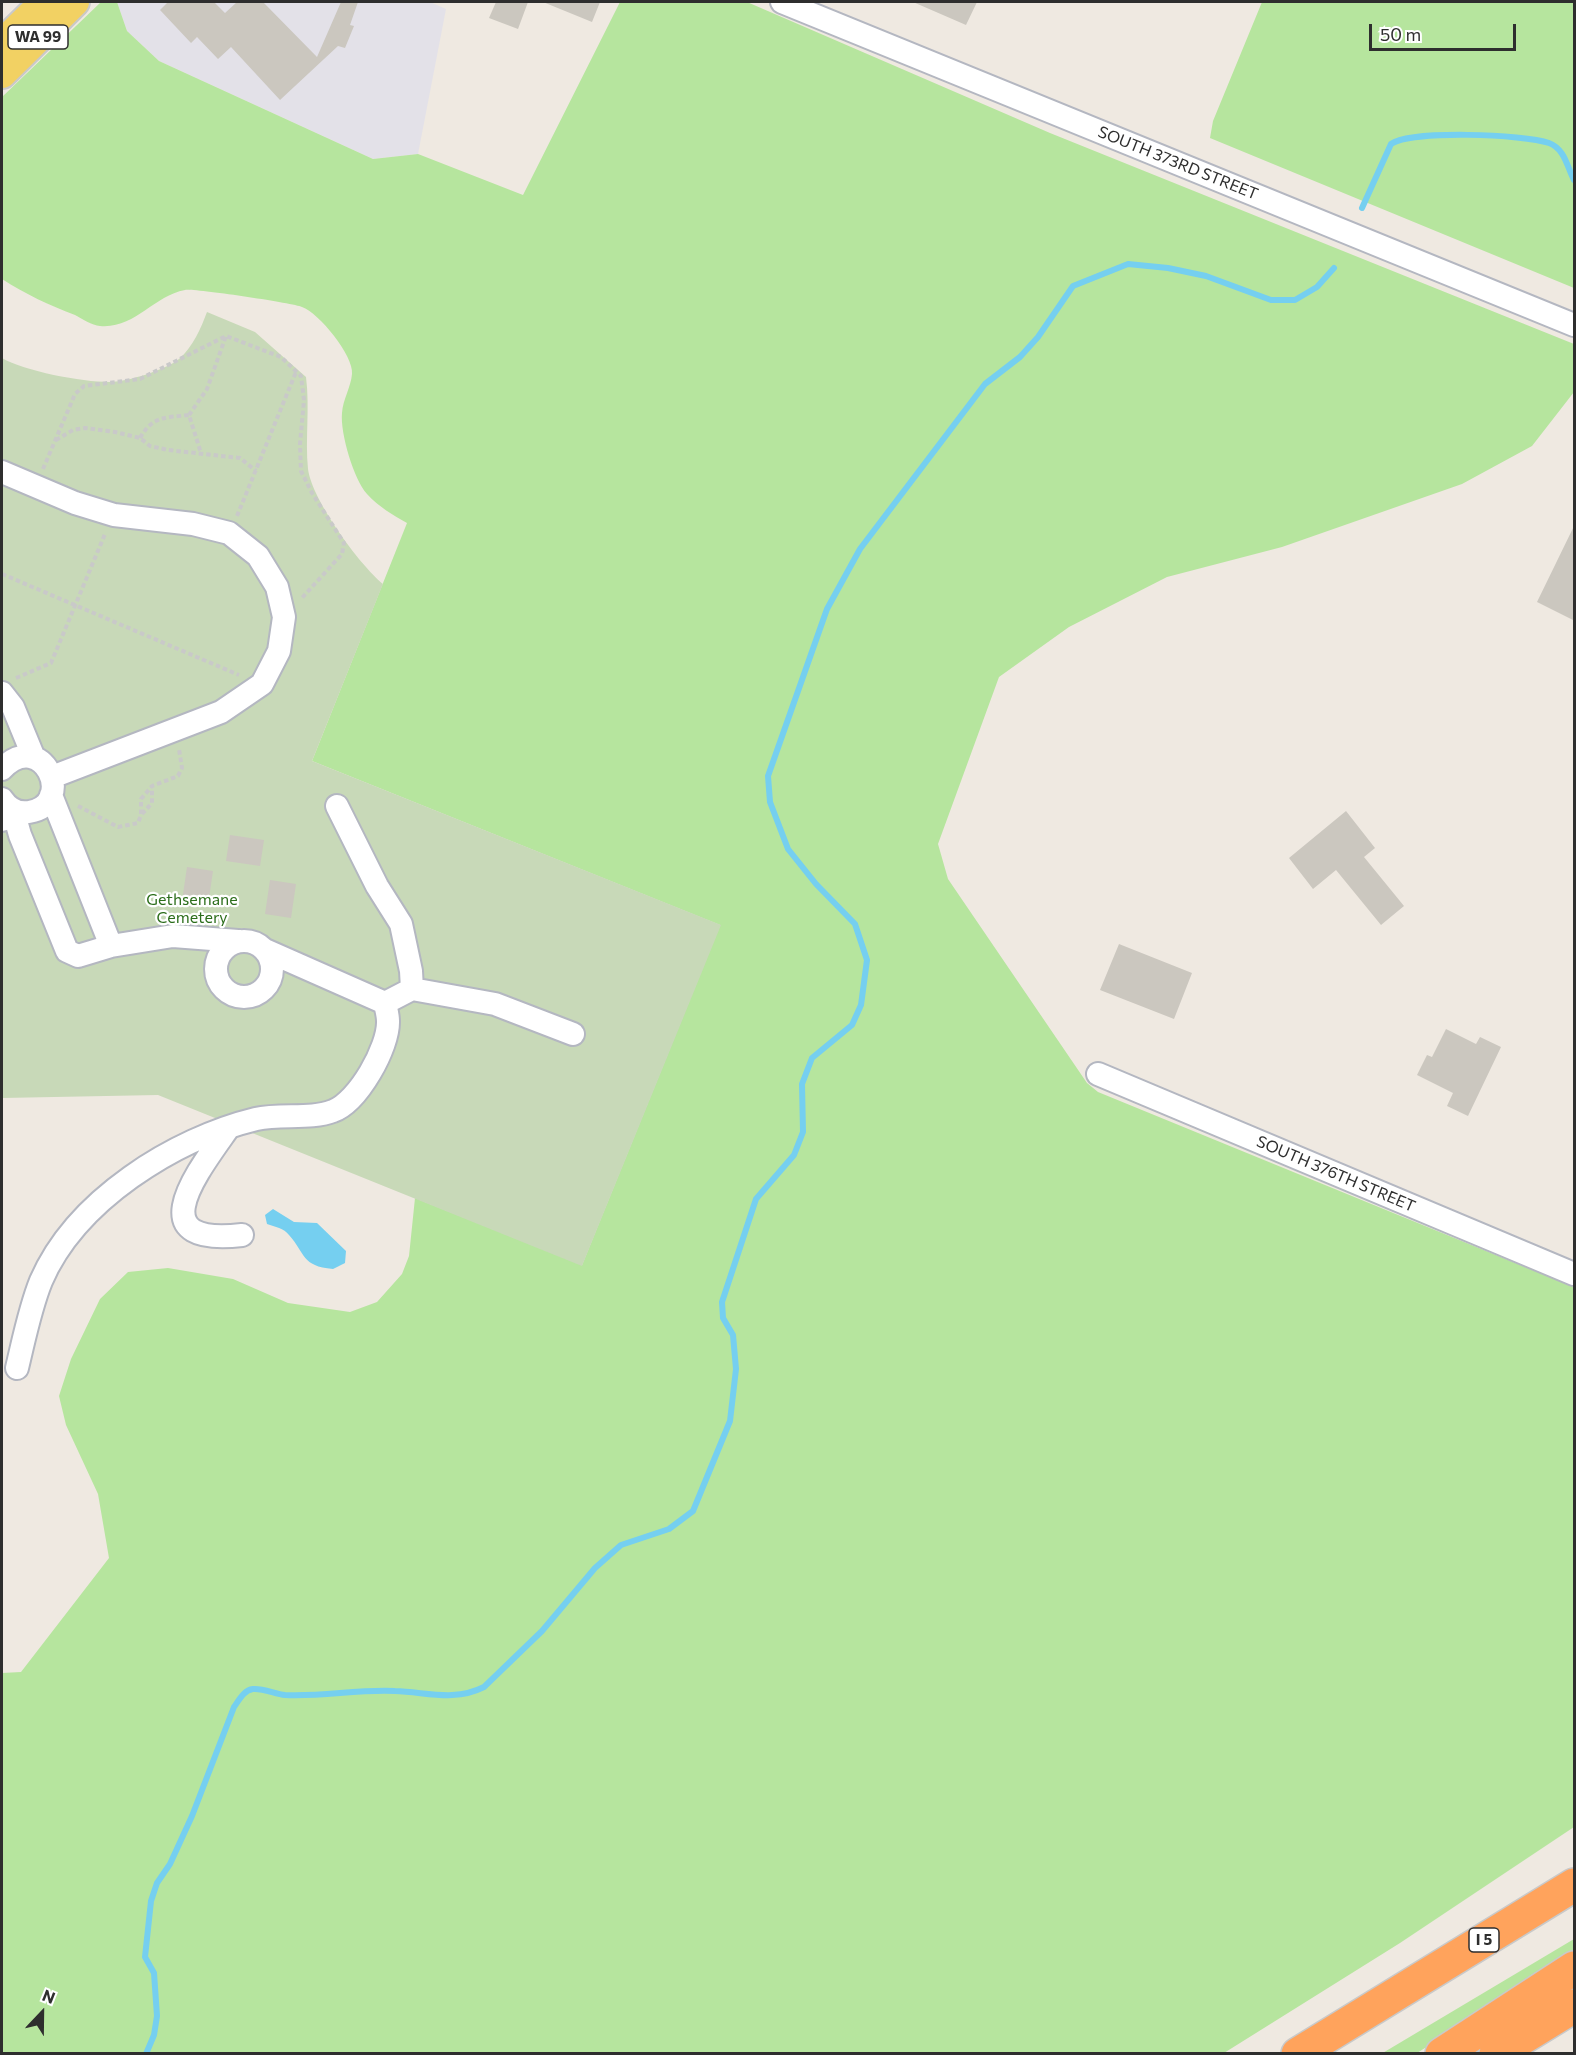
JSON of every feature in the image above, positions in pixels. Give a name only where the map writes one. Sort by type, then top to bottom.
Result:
[{"type":"highway","name":"I 5","points":[[1298,2054],[1575,1885]]},
{"type":"highway","name":"I 5","points":[[1393,1995],[1443,1982],[1575,1907]]},
{"type":"highway","points":[[1442,2054],[1575,1968]]},
{"type":"highway","points":[[1496,2054],[1575,2006]]},
{"type":"main road","name":"WA 99","points":[[2,43],[44,2]]},
{"type":"main road","name":"WA 99","points":[[2,74],[75,2]]},
{"type":"street","name":"SOUTH 373RD STREET","points":[[782,2],[1575,325]]},
{"type":"street","points":[[2,472],[75,503],[114,515],[193,524],[230,533],[258,556],[277,587],[284,617],[279,651],[262,684],[221,712],[174,728],[52,786],[40,808],[32,812],[5,810]]},
{"type":"street","points":[[6,687],[34,758]]},
{"type":"street","points":[[2,769],[17,758],[34,758],[42,762],[52,786],[60,818],[111,946]]},
{"type":"street","points":[[337,806],[377,886],[396,914],[404,934],[412,988]]},
{"type":"street","points":[[5,810],[20,835],[67,951],[78,956],[111,946],[173,936],[252,942],[265,950],[384,1003]]},
{"type":"street","points":[[238,941],[225,948],[216,967],[219,982],[235,995],[257,994],[267,984],[271,963],[265,950]]},
{"type":"street","points":[[384,1003],[412,988],[495,1004],[573,1034]]},
{"type":"street","points":[[17,1368],[41,1281],[51,1262],[89,1214],[120,1186],[159,1157],[229,1127],[272,1116],[326,1113],[343,1105],[361,1088],[383,1043],[388,1021],[384,1003]]},
{"type":"street","name":"SOUTH 376TH STREET","points":[[1098,1074],[1575,1274]]},
{"type":"street","points":[[229,1127],[187,1191],[183,1211],[186,1223],[195,1232],[206,1236],[242,1235]]},
{"type":"path","points":[[140,438],[147,425],[159,418],[189,415],[207,389],[226,336]]},
{"type":"path","points":[[36,486],[75,394],[84,386],[140,379],[226,336],[281,357],[301,376],[304,400],[300,444],[301,471],[312,493],[344,543],[342,554],[284,617]]},
{"type":"path","points":[[230,533],[296,372]]},
{"type":"path","points":[[189,415],[201,454]]},
{"type":"path","points":[[55,441],[73,430],[85,428],[140,438],[150,446],[159,448],[240,458],[255,471]]},
{"type":"path","points":[[6,687],[51,663],[114,515]]},
{"type":"path","points":[[2,574],[262,684]]},
{"type":"path","points":[[60,818],[71,803],[118,827],[138,823],[141,815],[141,799],[152,786],[178,777],[182,768],[174,728]]},
{"type":"path","points":[[141,815],[152,803],[152,786]]},
{"type":"shaded area","points":[[117,2],[430,2],[446,9],[418,154],[373,159],[159,61],[127,31]]},
{"type":"green space","points":[[101,2],[117,2],[127,31],[159,61],[373,159],[418,154],[523,195],[620,2],[747,2],[1050,133],[1574,344],[1574,392],[1532,446],[1462,484],[1282,547],[1167,577],[1069,627],[999,677],[938,844],[948,879],[1087,1083],[1098,1092],[1574,1287],[1574,1827],[1400,1943],[1224,2053],[2,2053],[2,1673],[21,1672],[109,1558],[98,1494],[66,1425],[59,1396],[71,1359],[100,1299],[128,1272],[168,1268],[233,1279],[288,1303],[350,1312],[377,1302],[402,1274],[409,1256],[415,1198],[582,1265],[720,925],[312,761],[407,523],[381,507],[367,494],[357,478],[343,432],[343,408],[352,374],[342,346],[317,317],[295,305],[223,293],[185,290],[163,299],[134,318],[112,326],[100,326],[37,299],[2,279],[2,97]]},
{"type":"green space","points":[[1262,2],[1574,2],[1574,288],[1210,138],[1213,121]]},
{"type":"green space","name":"Gethsemane Cemetery","points":[[207,312],[255,332],[306,377],[307,458],[311,482],[338,531],[383,584],[312,761],[721,925],[582,1266],[158,1095],[2,1098],[2,358],[24,367],[69,378],[98,382],[126,380],[146,375],[179,359],[192,343]]},
{"type":"green space","points":[[1574,1939],[1574,1954],[1417,2053],[1381,2054]]},
{"type":"water","points":[[273,1209],[294,1222],[317,1223],[346,1251],[345,1263],[333,1269],[309,1262],[287,1233],[267,1224],[265,1215]]},
{"type":"building","points":[[168,2],[214,2],[225,13],[237,2],[263,2],[317,57],[341,2],[358,2],[350,25],[354,26],[345,48],[338,46],[280,100],[231,47],[218,59],[197,37],[191,43],[160,10]]},
{"type":"building","points":[[496,2],[528,2],[518,29],[489,18]]},
{"type":"building","points":[[543,2],[600,2],[592,22]]},
{"type":"building","points":[[913,2],[977,2],[966,25]]},
{"type":"building","points":[[1575,524],[1575,621],[1537,602]]},
{"type":"building","points":[[1346,811],[1375,848],[1364,857],[1404,906],[1381,925],[1336,870],[1313,889],[1289,858]]},
{"type":"building","points":[[230,835],[264,840],[260,866],[226,861]]},
{"type":"building","points":[[187,867],[213,871],[208,905],[182,901]]},
{"type":"building","points":[[270,880],[296,884],[291,918],[265,914]]},
{"type":"building","points":[[1119,944],[1192,973],[1174,1019],[1100,990]]},
{"type":"building","points":[[1446,1029],[1476,1044],[1480,1037],[1501,1047],[1468,1116],[1447,1106],[1453,1093],[1417,1075],[1427,1055],[1432,1057]]},
{"type":"waterway","points":[[1362,208],[1391,144],[1420,137],[1443,135],[1516,137],[1549,143],[1559,149],[1574,180]]},
{"type":"waterway","points":[[146,2054],[154,2035],[157,2016],[154,1973],[145,1957],[151,1901],[157,1883],[170,1864],[192,1816],[234,1707],[244,1693],[257,1689],[285,1695],[381,1691],[451,1695],[473,1692],[484,1687],[542,1631],[595,1568],[621,1545],[669,1529],[693,1511],[730,1421],[736,1369],[733,1335],[723,1318],[722,1302],[756,1199],[794,1155],[803,1132],[802,1084],[812,1058],[852,1025],[861,1005],[867,960],[855,924],[816,884],[788,849],[770,802],[768,776],[827,609],[860,549],[985,384],[1020,357],[1038,337],[1073,286],[1128,264],[1168,268],[1206,276],[1271,300],[1295,300],[1317,287],[1334,268]]}]
